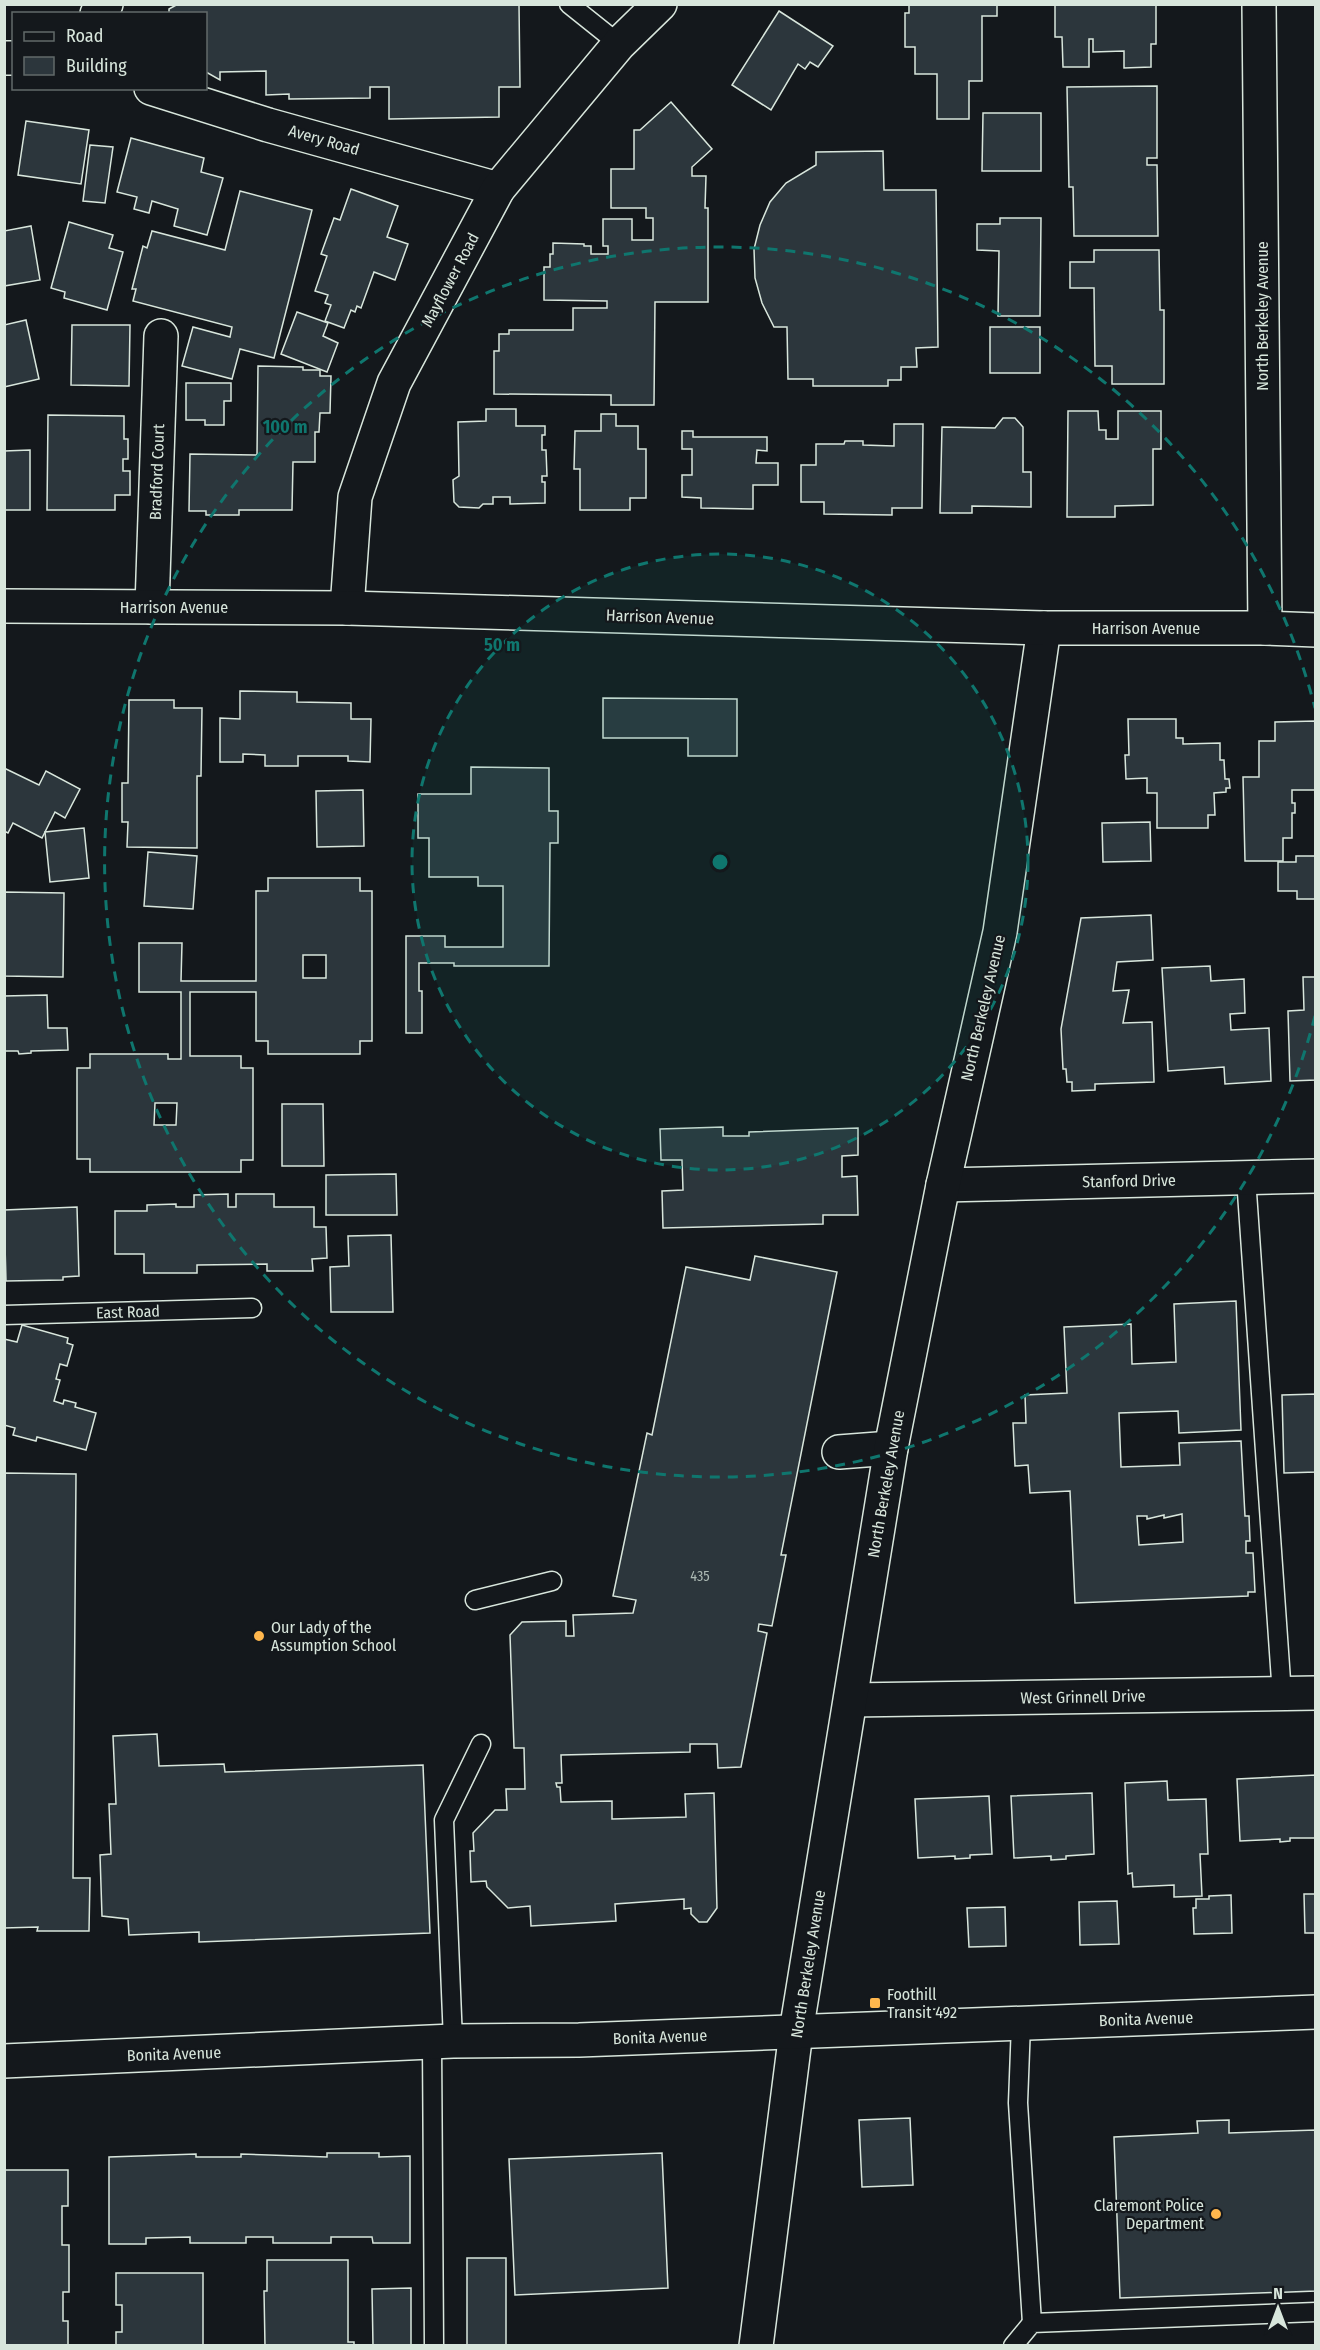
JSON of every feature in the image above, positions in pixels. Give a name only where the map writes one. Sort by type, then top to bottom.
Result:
[{"type":"street","name":"Mayflower Road","points":[[346,608],[355,497],[394,383],[498,189],[619,44],[660,4]]},
{"type":"street","name":"North Berkeley Avenue","points":[[1259,4],[1265,628]]},
{"type":"street","name":"Avery Road","points":[[157,90],[268,125],[498,189]]},
{"type":"street","name":"Bradford Court","points":[[152,607],[161,336]]},
{"type":"street","name":"Harrison Avenue","points":[[4,606],[346,608],[1044,628],[1316,630]]},
{"type":"street","name":"North Berkeley Avenue","points":[[756,2346],[796,2032],[891,1448],[943,1185],[1000,932],[1044,628]]},
{"type":"street","name":"Stanford Drive","points":[[943,1185],[1316,1176]]},
{"type":"street","points":[[839,1452],[891,1448]]},
{"type":"street","name":"West Grinnell Drive","points":[[851,1700],[1316,1693]]},
{"type":"street","name":"Bonita Avenue","points":[[4,2061],[443,2042],[579,2040],[1316,2012]]},
{"type":"lane","points":[[569,4],[619,44]]},
{"type":"lane","points":[[1246,1178],[1282,1695]]},
{"type":"lane","name":"East Road","points":[[4,1315],[252,1308]]},
{"type":"lane","points":[[475,1600],[552,1581]]},
{"type":"lane","points":[[434,2346],[443,2042],[444,1820],[481,1744]]},
{"type":"lane","points":[[1013,2346],[1032,2322],[1018,2103],[1021,2024]]},
{"type":"lane","points":[[1032,2322],[1316,2312]]},
{"type":"building","points":[[178,4],[519,4],[520,87],[499,87],[499,117],[389,119],[389,87],[370,87],[370,98],[289,99],[289,94],[266,95],[266,71],[220,72],[220,80],[207,73],[207,12],[169,12],[169,9]]},
{"type":"building","points":[[909,4],[997,4],[997,16],[982,16],[982,81],[969,81],[969,119],[937,119],[937,74],[915,74],[915,47],[905,47],[905,13],[909,13]]},
{"type":"building","points":[[1055,4],[1156,4],[1156,44],[1151,44],[1151,67],[1124,68],[1124,51],[1093,52],[1093,39],[1089,39],[1089,67],[1063,67],[1062,37],[1055,37]]},
{"type":"building","points":[[779,11],[833,46],[818,67],[810,62],[805,69],[798,64],[771,110],[732,85]]},
{"type":"building","points":[[1157,86],[1157,158],[1147,158],[1147,165],[1157,165],[1158,236],[1074,236],[1073,187],[1069,187],[1067,87]]},
{"type":"building","points":[[671,102],[712,149],[692,167],[692,176],[706,176],[708,302],[655,302],[654,405],[611,405],[611,395],[494,394],[494,351],[499,351],[499,334],[509,334],[509,330],[573,330],[573,308],[607,308],[607,301],[544,300],[544,267],[550,267],[553,243],[584,244],[584,246],[591,246],[591,254],[608,254],[608,246],[603,246],[603,219],[632,219],[632,240],[653,240],[653,218],[646,218],[646,208],[611,208],[611,169],[634,169],[634,130],[640,130]]},
{"type":"building","points":[[983,113],[1041,113],[1041,171],[982,171]]},
{"type":"building","points":[[26,121],[89,130],[81,184],[18,175]]},
{"type":"building","points":[[131,138],[204,158],[201,172],[223,178],[207,235],[174,226],[178,209],[152,201],[149,213],[134,209],[137,197],[117,192]]},
{"type":"building","points":[[90,145],[113,147],[105,203],[83,201]]},
{"type":"building","points":[[883,151],[884,190],[936,190],[938,347],[916,348],[917,367],[901,367],[901,380],[888,380],[888,386],[813,386],[813,379],[788,379],[787,327],[774,327],[762,303],[755,278],[754,249],[760,225],[770,202],[786,183],[816,165],[816,152]]},
{"type":"building","points":[[351,189],[398,206],[387,237],[408,244],[395,280],[374,272],[361,308],[357,306],[355,312],[351,310],[344,328],[325,321],[331,305],[325,303],[328,295],[315,291],[327,256],[321,254],[334,218],[340,220]]},
{"type":"building","points":[[240,191],[312,210],[274,358],[240,349],[232,379],[182,366],[193,327],[230,337],[232,327],[133,301],[136,289],[132,289],[143,246],[147,248],[152,231],[225,250]]},
{"type":"building","points":[[1000,218],[1041,218],[1040,316],[998,316],[999,251],[977,250],[977,224],[1000,224]]},
{"type":"building","points":[[69,222],[113,235],[109,248],[123,252],[107,310],[64,298],[65,292],[51,288]]},
{"type":"building","points":[[31,226],[40,280],[4,286],[4,231]]},
{"type":"building","points":[[1094,250],[1159,250],[1160,310],[1164,310],[1164,384],[1112,384],[1112,366],[1095,366],[1094,288],[1070,288],[1070,262],[1094,262]]},
{"type":"building","points":[[297,312],[328,323],[323,336],[338,343],[327,372],[281,354]]},
{"type":"building","points":[[26,320],[39,379],[4,387],[4,325]]},
{"type":"building","points":[[72,325],[130,325],[129,386],[71,385]]},
{"type":"building","points":[[990,327],[1040,327],[1040,373],[990,373]]},
{"type":"building","points":[[258,366],[303,367],[303,370],[320,370],[320,376],[331,376],[330,413],[320,413],[319,432],[315,432],[315,462],[293,462],[292,510],[239,510],[239,515],[206,515],[206,511],[189,511],[190,454],[257,455]]},
{"type":"building","points":[[186,383],[231,383],[231,401],[224,401],[224,425],[205,425],[205,420],[186,420]]},
{"type":"building","points":[[486,409],[516,409],[516,426],[545,426],[545,435],[542,435],[542,450],[546,450],[547,476],[542,476],[542,482],[545,482],[545,503],[510,504],[510,497],[493,497],[493,504],[483,504],[479,508],[459,507],[454,502],[453,480],[459,476],[458,422],[486,421]]},
{"type":"building","points":[[1068,411],[1098,411],[1099,430],[1106,430],[1106,439],[1118,439],[1118,411],[1161,411],[1161,449],[1153,449],[1153,505],[1115,506],[1115,517],[1067,517]]},
{"type":"building","points":[[601,414],[616,414],[616,426],[638,426],[638,449],[646,449],[646,498],[630,498],[630,510],[580,510],[580,469],[574,469],[575,431],[601,431]]},
{"type":"building","points":[[48,415],[124,416],[124,439],[128,439],[128,459],[123,459],[123,471],[130,471],[130,495],[115,495],[115,510],[47,510]]},
{"type":"building","points":[[1003,418],[1015,418],[1023,427],[1023,472],[1031,472],[1031,507],[972,506],[972,513],[940,513],[942,427],[995,428]]},
{"type":"building","points":[[894,424],[923,424],[922,508],[892,508],[892,515],[824,514],[824,502],[801,502],[801,465],[816,465],[816,444],[863,441],[863,445],[894,446]]},
{"type":"building","points":[[682,431],[693,431],[693,437],[767,437],[767,451],[757,450],[756,463],[778,463],[778,485],[753,485],[753,509],[701,508],[701,498],[682,497],[682,475],[692,475],[692,449],[682,449]]},
{"type":"building","points":[[30,450],[30,510],[4,510],[4,451]]},
{"type":"building","points":[[240,691],[297,692],[297,702],[351,703],[351,719],[371,719],[370,762],[348,761],[348,756],[298,756],[298,766],[265,766],[265,755],[243,754],[243,762],[220,762],[220,718],[240,719]]},
{"type":"building","points":[[603,698],[737,699],[737,756],[688,756],[688,738],[603,738]]},
{"type":"building","points":[[129,700],[174,700],[174,708],[202,708],[201,776],[197,776],[197,848],[127,847],[128,822],[122,822],[122,783],[128,783]]},
{"type":"building","points":[[1128,719],[1176,719],[1176,738],[1183,738],[1183,744],[1220,743],[1220,760],[1224,760],[1225,779],[1229,779],[1230,788],[1226,788],[1226,792],[1214,793],[1215,815],[1208,815],[1208,828],[1157,828],[1157,793],[1147,793],[1147,778],[1126,779],[1125,755],[1129,755]]},
{"type":"building","points":[[1316,721],[1316,790],[1292,790],[1295,813],[1292,813],[1292,838],[1283,838],[1283,861],[1245,861],[1243,777],[1259,777],[1259,741],[1275,741],[1275,722]]},
{"type":"building","points":[[471,767],[549,768],[549,811],[558,811],[558,843],[550,843],[549,966],[454,966],[454,963],[419,963],[422,1033],[406,1033],[406,936],[445,936],[445,947],[503,947],[503,886],[478,886],[478,877],[429,877],[429,838],[418,838],[418,794],[471,794]]},
{"type":"building","points":[[4,768],[39,785],[46,771],[80,789],[65,818],[55,812],[42,838],[13,823],[8,833],[4,831]]},
{"type":"building","points":[[363,790],[364,846],[317,847],[316,791]]},
{"type":"building","points":[[1150,822],[1151,861],[1103,862],[1102,823]]},
{"type":"building","points":[[84,828],[89,878],[50,882],[45,832]]},
{"type":"building","points":[[148,852],[197,856],[193,909],[144,906]]},
{"type":"building","points":[[1296,856],[1316,856],[1316,899],[1297,899],[1297,891],[1278,891],[1278,862],[1296,862]]},
{"type":"building","points":[[268,878],[360,878],[360,891],[372,891],[372,1041],[360,1041],[360,1054],[268,1054],[268,1041],[256,1041],[256,992],[190,992],[190,1056],[241,1056],[241,1068],[253,1068],[253,1160],[241,1160],[241,1172],[90,1172],[90,1159],[77,1159],[77,1068],[90,1068],[90,1054],[168,1054],[168,1059],[181,1059],[181,992],[139,992],[139,943],[182,943],[181,981],[256,981],[256,891],[268,891]],"holes":[[[303,955],[326,955],[326,978],[303,978]],[[155,1103],[177,1103],[176,1125],[154,1125]]]},
{"type":"building","points":[[4,892],[64,893],[63,977],[4,976]]},
{"type":"building","points":[[1151,915],[1153,960],[1117,962],[1113,991],[1129,990],[1123,1023],[1152,1022],[1154,1082],[1095,1084],[1095,1090],[1072,1091],[1072,1082],[1067,1082],[1066,1069],[1063,1069],[1061,1029],[1081,918]]},
{"type":"building","points":[[1210,966],[1211,981],[1244,979],[1245,1013],[1230,1014],[1231,1030],[1269,1028],[1271,1081],[1225,1084],[1224,1067],[1168,1071],[1162,968]]},
{"type":"building","points":[[1303,977],[1316,977],[1316,1080],[1290,1081],[1288,1011],[1304,1010]]},
{"type":"building","points":[[47,995],[48,1028],[67,1028],[68,1050],[31,1051],[31,1053],[19,1054],[18,1051],[4,1051],[4,996]]},
{"type":"building","points":[[282,1104],[323,1104],[324,1166],[282,1166]]},
{"type":"building","points":[[723,1127],[723,1136],[749,1136],[749,1132],[858,1128],[858,1155],[842,1156],[842,1177],[857,1176],[858,1215],[823,1215],[823,1224],[663,1228],[662,1191],[683,1190],[682,1160],[661,1160],[660,1129]]},
{"type":"building","points":[[396,1174],[397,1215],[326,1215],[326,1175]]},
{"type":"building","points":[[228,1194],[228,1207],[236,1207],[236,1194],[274,1194],[274,1207],[314,1207],[314,1227],[326,1227],[327,1258],[312,1259],[313,1271],[267,1271],[267,1264],[197,1265],[197,1273],[144,1273],[144,1254],[115,1254],[115,1211],[147,1211],[147,1205],[176,1204],[176,1207],[194,1207],[194,1195]]},
{"type":"building","points":[[77,1207],[79,1276],[63,1277],[63,1280],[6,1281],[4,1210]]},
{"type":"building","points":[[391,1235],[393,1312],[331,1312],[330,1267],[349,1266],[348,1236]]},
{"type":"building","points":[[755,1256],[837,1272],[781,1555],[786,1555],[772,1626],[759,1624],[758,1631],[767,1633],[741,1767],[718,1768],[717,1744],[690,1744],[690,1752],[561,1755],[562,1783],[556,1783],[557,1787],[560,1787],[561,1802],[612,1801],[612,1819],[686,1817],[685,1794],[714,1793],[717,1908],[707,1922],[699,1922],[691,1914],[691,1908],[684,1909],[684,1899],[615,1904],[616,1921],[531,1926],[530,1906],[508,1908],[487,1887],[486,1881],[471,1882],[470,1851],[474,1851],[473,1833],[495,1810],[507,1810],[506,1789],[525,1789],[524,1748],[514,1748],[510,1635],[522,1622],[566,1621],[566,1636],[574,1636],[573,1615],[633,1613],[636,1600],[613,1596],[647,1433],[652,1435],[686,1267],[750,1280]]},
{"type":"building","points":[[1236,1301],[1241,1430],[1179,1433],[1178,1411],[1119,1413],[1121,1467],[1180,1465],[1179,1443],[1241,1441],[1245,1516],[1249,1516],[1250,1541],[1246,1541],[1246,1553],[1253,1553],[1255,1592],[1248,1592],[1248,1596],[1075,1603],[1070,1491],[1030,1493],[1028,1465],[1015,1466],[1013,1423],[1026,1423],[1025,1395],[1067,1393],[1064,1327],[1131,1324],[1132,1364],[1176,1362],[1174,1304]],"holes":[[[1182,1514],[1183,1542],[1139,1545],[1137,1516],[1147,1516],[1147,1519]]]},
{"type":"building","points":[[22,1325],[68,1338],[67,1343],[73,1345],[67,1366],[60,1364],[56,1379],[60,1380],[54,1401],[63,1404],[64,1400],[76,1403],[75,1407],[96,1413],[86,1450],[37,1437],[36,1441],[13,1435],[15,1428],[4,1425],[4,1339],[17,1342]]},
{"type":"building","points":[[1316,1394],[1316,1472],[1284,1473],[1282,1395]]},
{"type":"building","points":[[4,1473],[76,1474],[73,1878],[90,1878],[89,1931],[37,1931],[38,1927],[4,1928]]},
{"type":"building","points":[[157,1734],[159,1766],[224,1764],[225,1772],[423,1765],[430,1933],[199,1942],[199,1932],[129,1935],[128,1919],[102,1916],[100,1855],[111,1854],[109,1804],[116,1804],[113,1736]]},
{"type":"building","points":[[1316,1775],[1316,1838],[1290,1838],[1290,1841],[1280,1842],[1280,1839],[1240,1841],[1237,1779]]},
{"type":"building","points":[[1167,1781],[1168,1800],[1206,1799],[1208,1854],[1200,1854],[1202,1896],[1174,1897],[1174,1885],[1133,1887],[1132,1873],[1128,1874],[1125,1783]]},
{"type":"building","points":[[1092,1793],[1094,1854],[1066,1856],[1066,1859],[1051,1860],[1051,1856],[1014,1858],[1011,1796]]},
{"type":"building","points":[[989,1796],[992,1854],[970,1855],[970,1858],[955,1859],[955,1856],[918,1858],[915,1799]]},
{"type":"building","points":[[1304,1894],[1316,1894],[1316,1933],[1305,1933]]},
{"type":"building","points":[[1231,1895],[1232,1933],[1194,1934],[1193,1908],[1196,1908],[1196,1899]]},
{"type":"building","points":[[1117,1901],[1119,1944],[1080,1945],[1079,1902]]},
{"type":"building","points":[[1005,1907],[1006,1946],[969,1947],[967,1908]]},
{"type":"building","points":[[910,2118],[913,2185],[862,2187],[859,2120]]},
{"type":"building","name":"Claremont Police Department","points":[[1229,2120],[1229,2133],[1316,2130],[1316,2291],[1120,2298],[1114,2137],[1198,2133],[1197,2121]]},
{"type":"building","points":[[327,2153],[379,2153],[379,2157],[410,2156],[410,2243],[373,2243],[372,2237],[331,2237],[331,2243],[273,2243],[273,2237],[246,2237],[246,2243],[190,2243],[190,2237],[146,2238],[146,2244],[109,2244],[109,2157],[196,2154],[196,2157],[241,2157],[241,2154],[327,2157]]},
{"type":"building","points":[[662,2153],[668,2288],[515,2295],[509,2159]]},
{"type":"building","points":[[4,2170],[68,2170],[68,2206],[62,2206],[62,2245],[69,2245],[69,2292],[63,2292],[63,2321],[68,2321],[68,2346],[4,2346]]},
{"type":"building","points":[[467,2258],[506,2258],[506,2346],[467,2346]]},
{"type":"building","points":[[267,2260],[348,2260],[348,2342],[354,2342],[354,2346],[265,2346],[264,2291],[267,2291]]},
{"type":"building","points":[[116,2273],[203,2273],[203,2346],[116,2346],[116,2332],[122,2332],[122,2305],[116,2305]]},
{"type":"building","points":[[411,2288],[411,2346],[373,2346],[372,2289]]},
{"type":"place","name":"Our Lady of the Assumption School","points":[[259,1636]]},
{"type":"place","name":"Foothill Transit 492","points":[[875,2003]]},
{"type":"place","name":"Claremont Police Department","points":[[1216,2214]]}]
